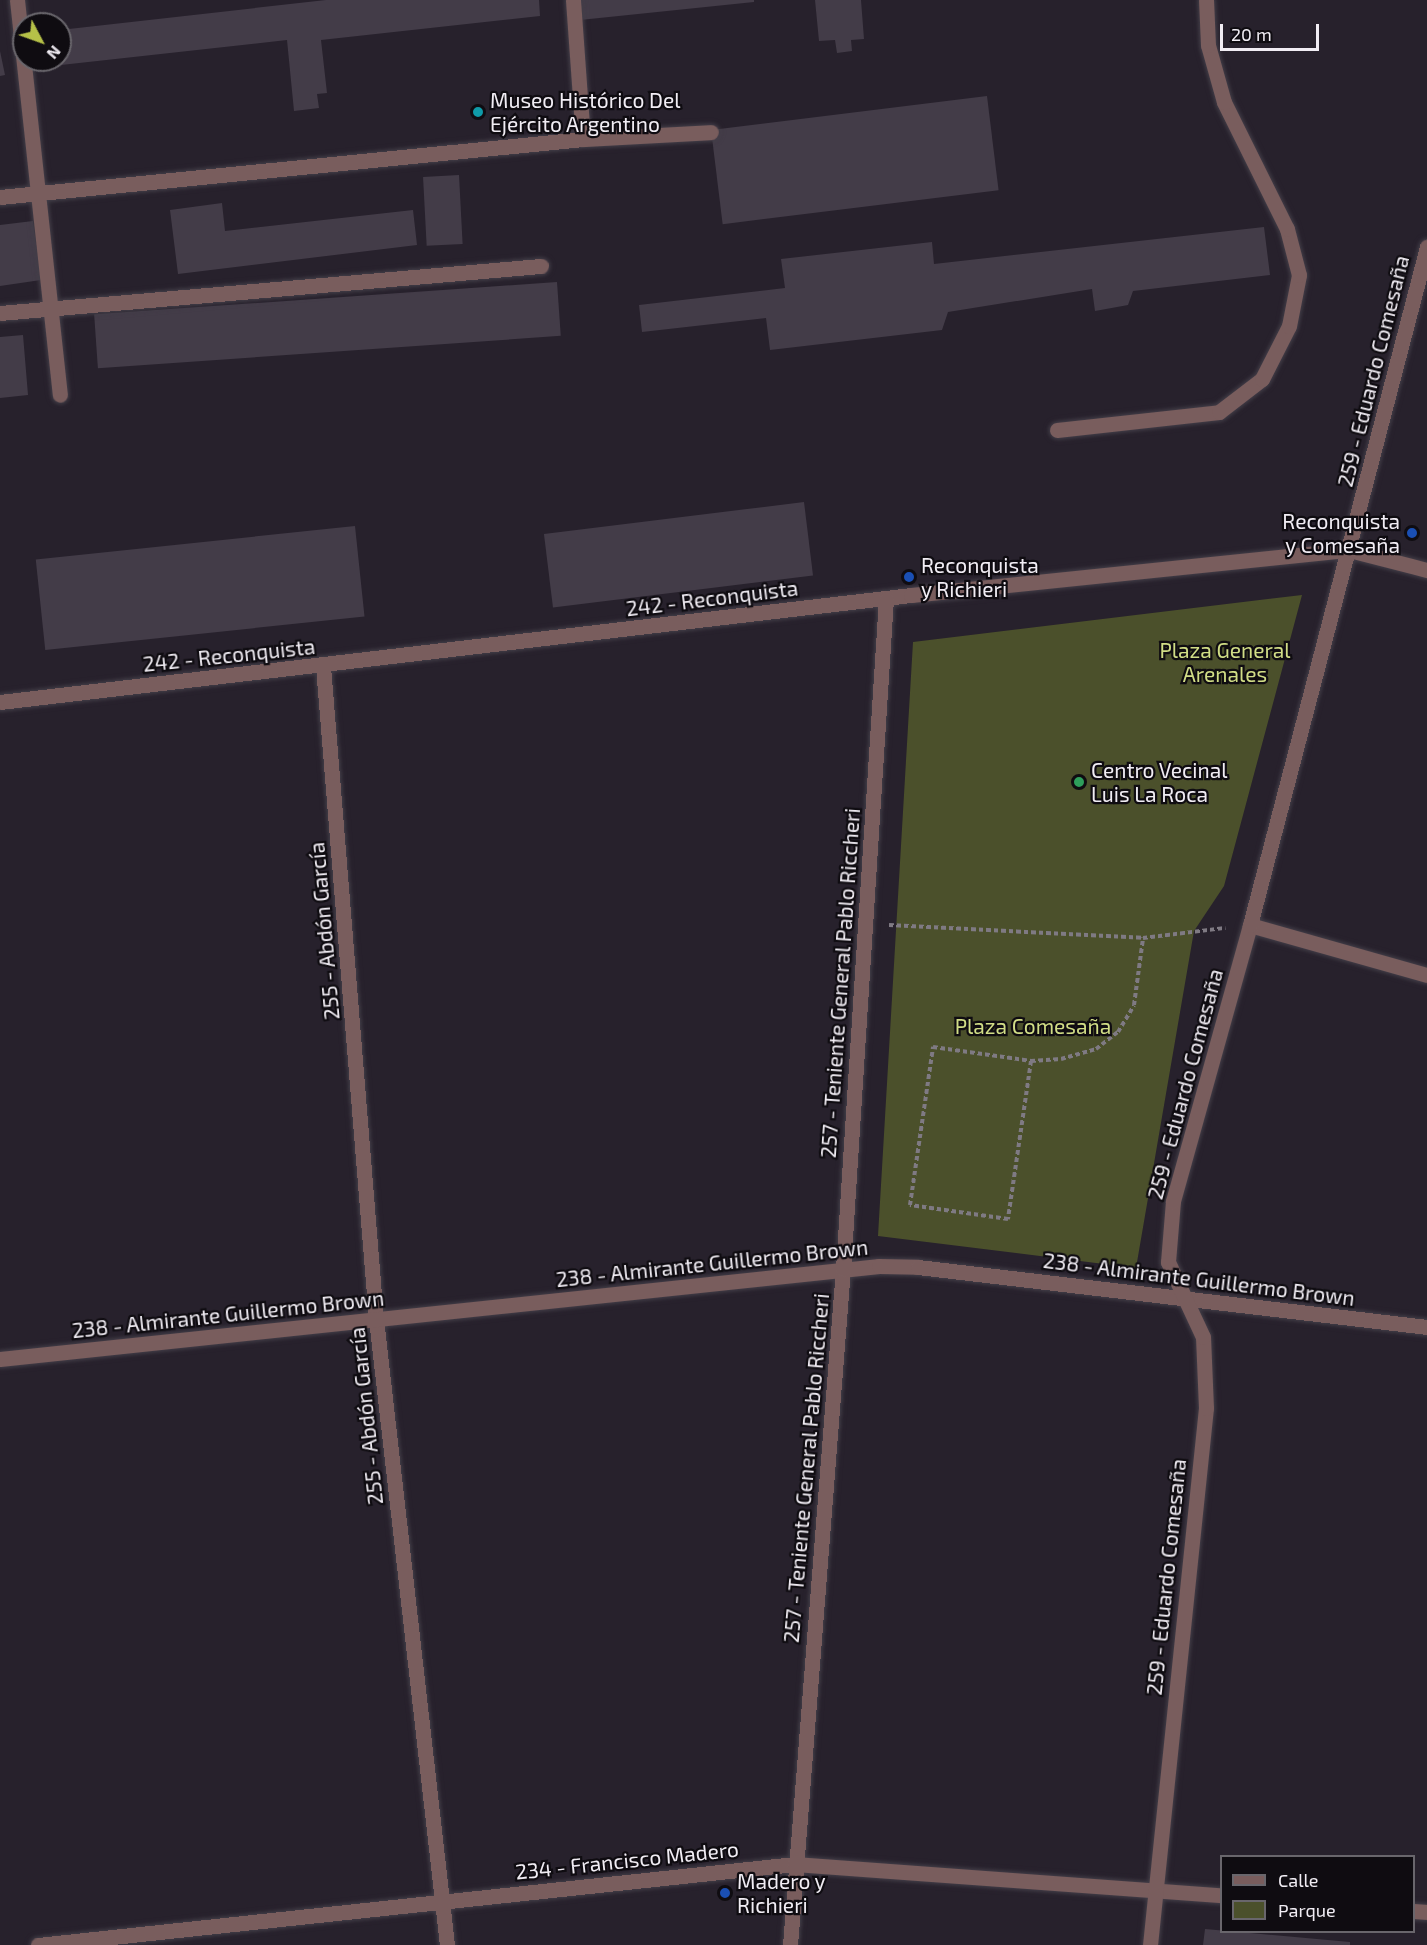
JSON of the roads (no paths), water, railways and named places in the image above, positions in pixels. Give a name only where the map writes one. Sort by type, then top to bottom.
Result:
[{"type":"street","points":[[17,0],[60,395]]},
{"type":"street","points":[[573,0],[583,139]]},
{"type":"street","points":[[1057,430],[1219,412],[1262,379],[1289,326],[1299,275],[1287,229],[1224,102],[1208,45],[1206,0]]},
{"type":"street","points":[[0,197],[583,139],[711,132]]},
{"type":"street","name":"259 - Eduardo Comesaña","points":[[1150,1945],[1154,1889],[1206,1408],[1203,1337],[1183,1299],[1168,1262],[1173,1201],[1250,926],[1427,247]]},
{"type":"street","points":[[0,313],[541,266]]},
{"type":"street","name":"242 - Reconquista","points":[[0,702],[886,599],[1349,550],[1427,570]]},
{"type":"street","name":"257 - Teniente General Pablo Riccheri","points":[[790,1945],[843,1269],[886,599]]},
{"type":"street","name":"255 - Abdón García","points":[[323,666],[376,1319],[447,1945]]},
{"type":"street","points":[[1250,926],[1427,975]]},
{"type":"street","name":"238 - Almirante Guillermo Brown","points":[[0,1359],[843,1269],[918,1267],[1427,1328]]},
{"type":"street","name":"234 - Francisco Madero","points":[[38,1945],[795,1864],[1220,1895]]},
{"type":"place","name":"Museo Histórico Del Ejército Argentino","points":[[478,112]]},
{"type":"place","name":"Reconquista y Comesaña","points":[[1412,533]]},
{"type":"place","name":"Reconquista y Richieri","points":[[909,577]]},
{"type":"place","name":"Centro Vecinal Luis La Roca","points":[[1079,782]]},
{"type":"place","name":"Madero y Richieri","points":[[725,1893]]},
{"type":"park label","name":"Plaza General Arenales","points":[[1225,662]]},
{"type":"park label","name":"Plaza Comesaña","points":[[1033,1026]]}]
